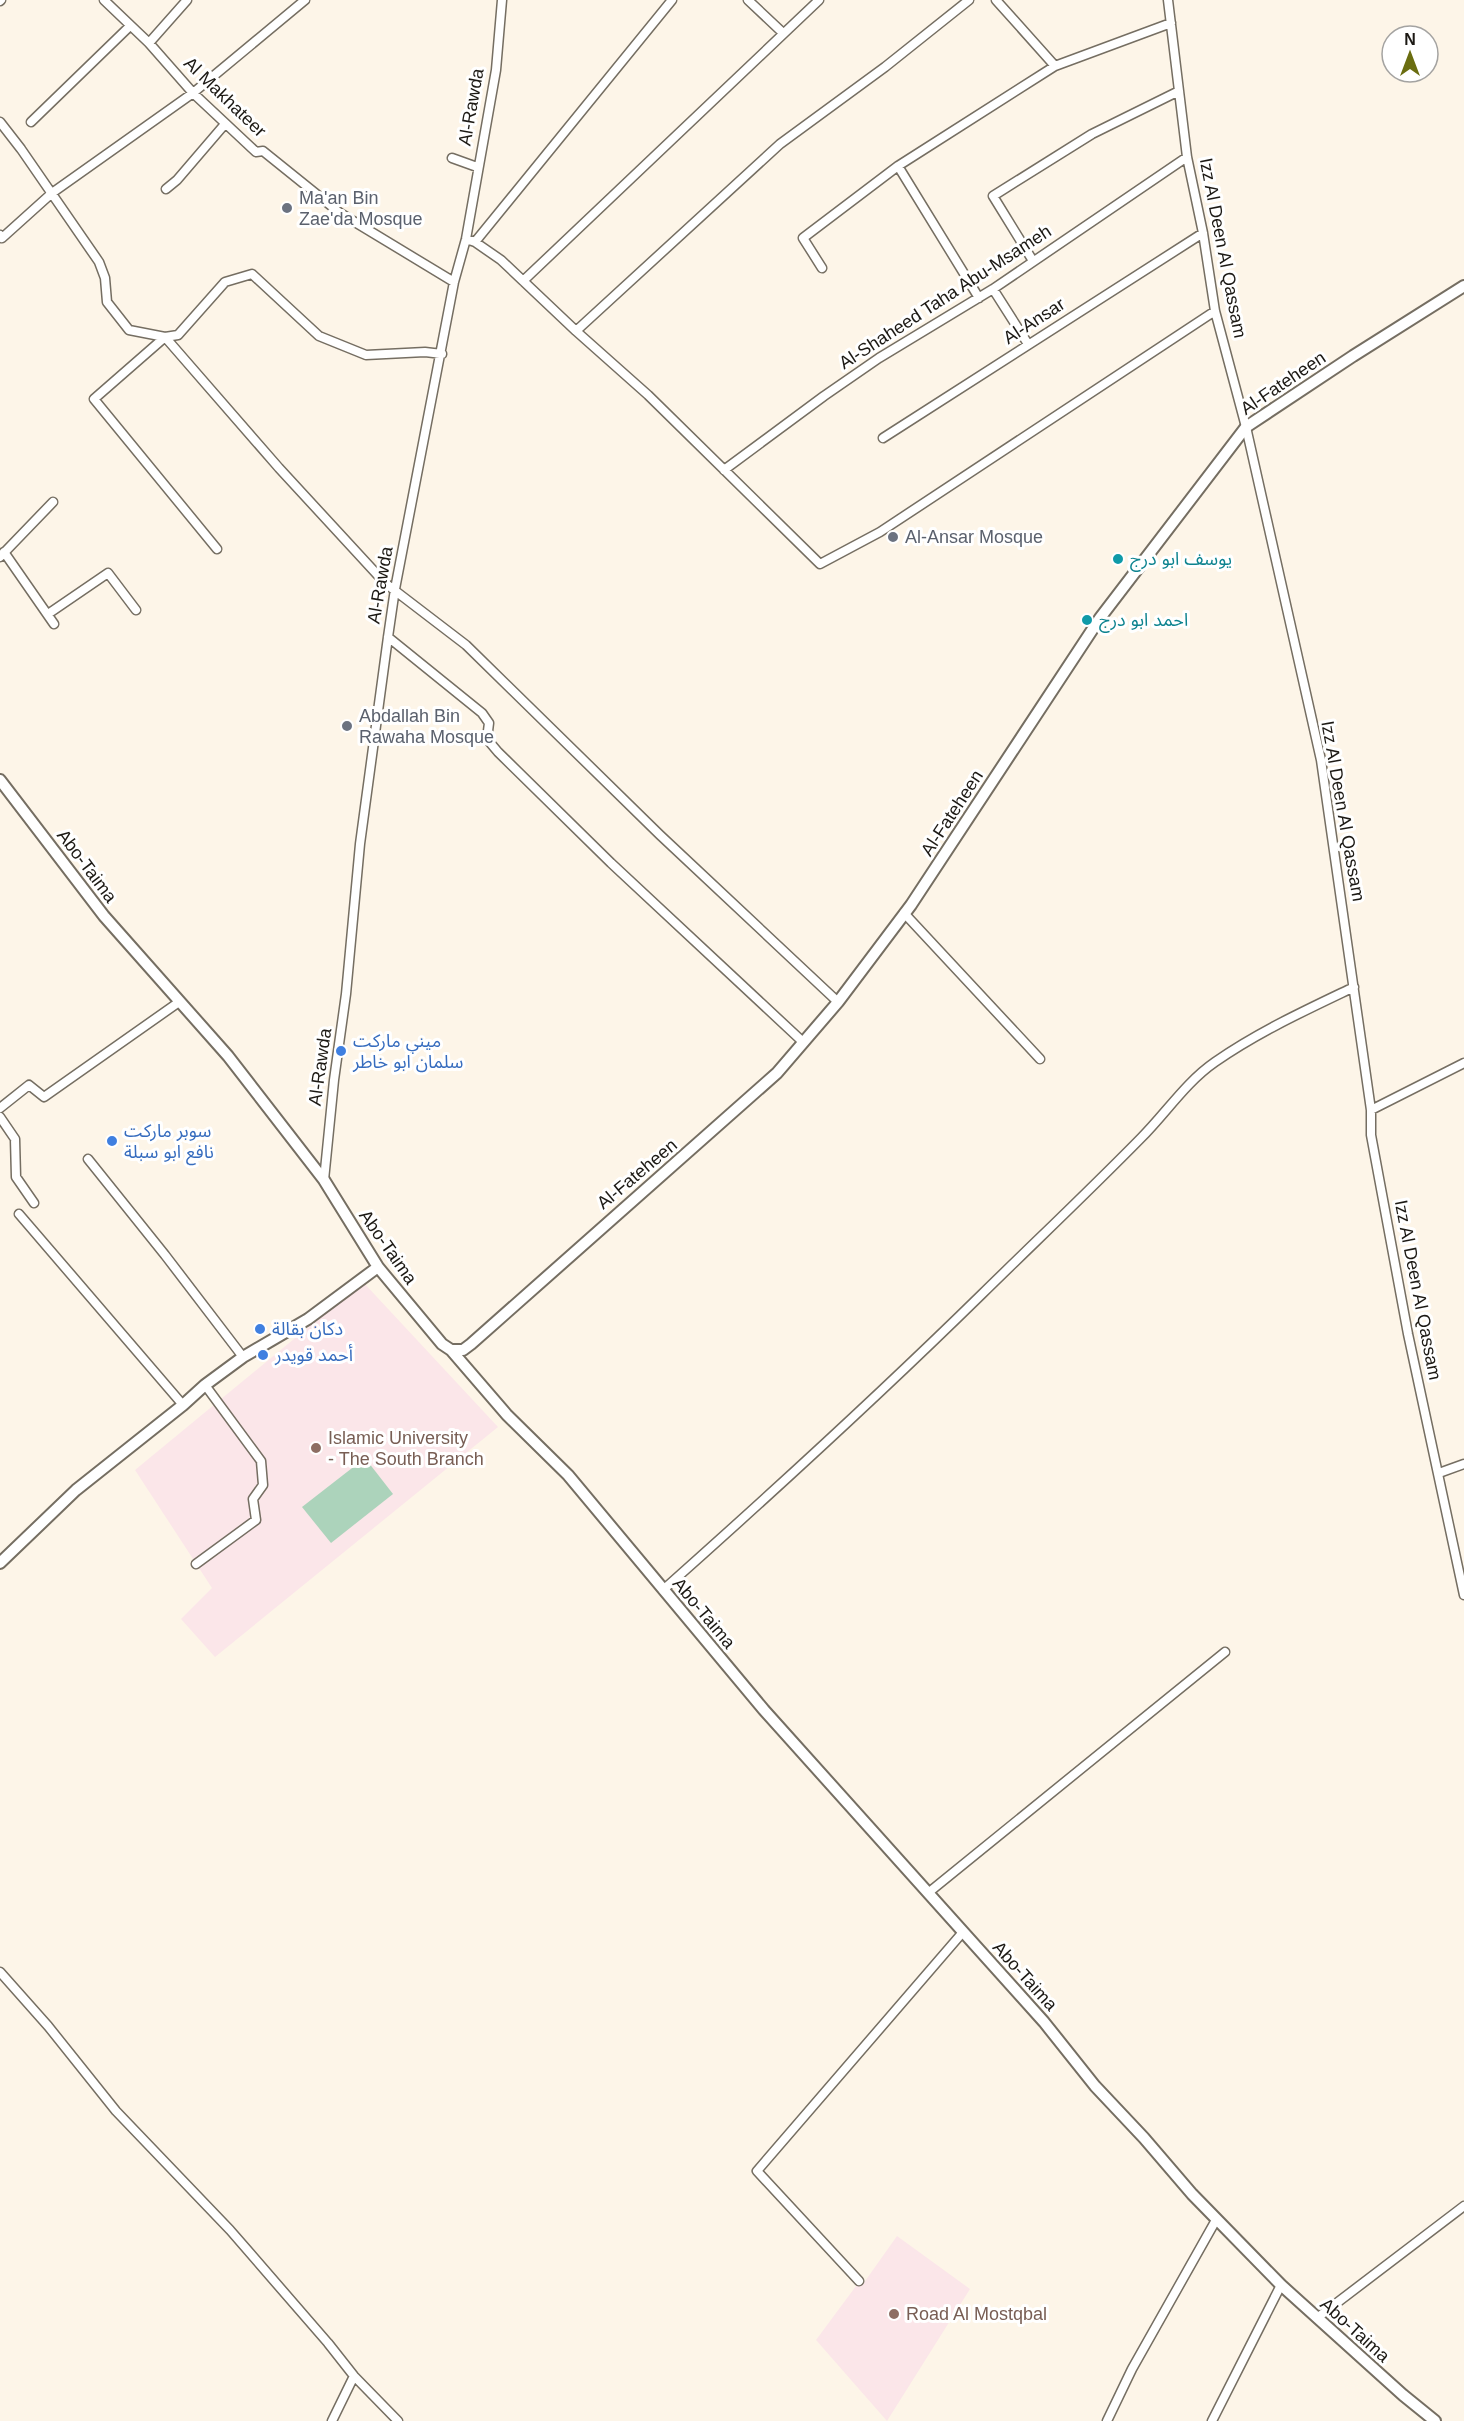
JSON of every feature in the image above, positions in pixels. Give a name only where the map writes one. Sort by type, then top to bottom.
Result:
[{"type":"street","points":[[149,43],[187,0]]},
{"type":"street","points":[[0,235],[2,238],[52,193],[193,93],[305,0]]},
{"type":"street","name":"Al-Rawda","points":[[324,1180],[334,1080],[346,994],[360,844],[395,589],[442,354],[454,282],[466,239],[496,70],[502,0]]},
{"type":"street","points":[[475,242],[672,0]]},
{"type":"street","points":[[748,0],[783,33]]},
{"type":"street","points":[[523,281],[819,0]]},
{"type":"street","points":[[576,331],[780,144],[885,67],[969,0]]},
{"type":"street","points":[[996,0],[1055,66]]},
{"type":"street","name":"Izz Al Deen Al Qassam","points":[[1168,0],[1187,157],[1203,233],[1215,311],[1246,427],[1322,760],[1371,1110],[1371,1135],[1406,1323],[1464,1595]]},
{"type":"street","name":"Al Makhateer","points":[[110,2],[193,93],[256,152],[263,151],[340,213],[454,282]]},
{"type":"street","points":[[822,268],[803,238],[898,166],[1055,66],[1171,23]]},
{"type":"street","points":[[31,122],[130,26]]},
{"type":"street","points":[[1033,261],[993,196],[1092,134],[1179,91]]},
{"type":"street","points":[[0,122],[99,262],[105,278],[107,302],[129,330],[165,337],[178,336],[225,282],[252,274],[319,336],[366,355],[425,352],[442,354]]},
{"type":"street","points":[[166,189],[177,180],[225,124]]},
{"type":"street","name":"Al-Shaheed Taha Abu-Msameh","points":[[724,470],[879,358],[993,289],[1187,157]]},
{"type":"street","points":[[452,158],[477,167]]},
{"type":"street","points":[[898,166],[979,298]]},
{"type":"street","name":"Al-Ansar","points":[[883,438],[1203,233]]},
{"type":"street","points":[[466,239],[475,242],[501,260],[648,395],[820,564],[880,532],[1215,311]]},
{"type":"street","name":"Al-Fateheen","points":[[451,1350],[463,1350],[471,1344],[770,1080],[838,1002],[904,913],[1100,618],[1246,427],[1464,286]]},
{"type":"street","points":[[993,289],[1028,344]]},
{"type":"street","points":[[165,337],[94,399],[217,549]]},
{"type":"street","points":[[165,337],[385,583],[466,645],[660,835],[838,1002]]},
{"type":"street","points":[[53,502],[2,554],[54,624]]},
{"type":"street","points":[[48,614],[108,573],[136,610]]},
{"type":"street","points":[[388,637],[482,713],[489,723],[487,739],[498,752],[611,863],[803,1042]]},
{"type":"street","name":"Abo-Taima","points":[[0,780],[104,916],[228,1056],[324,1180],[378,1267],[441,1344],[451,1350],[507,1415],[568,1475],[764,1710],[1044,2022],[1095,2086],[1216,2220],[1317,2318],[1403,2395],[1436,2421]]},
{"type":"street","points":[[904,913],[1040,1059]]},
{"type":"street","points":[[663,1590],[823,1447],[967,1309],[1168,1111],[1195,1078],[1215,1062],[1285,1020],[1354,987]]},
{"type":"street","points":[[0,1108],[29,1085],[44,1097],[179,1002]]},
{"type":"street","points":[[1371,1110],[1464,1063]]},
{"type":"street","points":[[0,1117],[15,1139],[16,1177],[34,1203]]},
{"type":"street","points":[[88,1159],[243,1358]]},
{"type":"street","points":[[19,1214],[183,1405]]},
{"type":"street","points":[[0,1563],[76,1490],[205,1385],[243,1358],[308,1318],[378,1267]]},
{"type":"street","points":[[196,1564],[256,1520],[253,1499],[263,1485],[261,1461],[205,1385]]},
{"type":"street","points":[[1439,1473],[1464,1464]]},
{"type":"street","points":[[928,1893],[1225,1652]]},
{"type":"street","points":[[859,2281],[757,2171],[963,1932]]},
{"type":"street","points":[[0,1972],[48,2026],[116,2111],[230,2230],[354,2376],[398,2421]]},
{"type":"street","points":[[1317,2318],[1464,2206]]},
{"type":"street","points":[[1107,2421],[1132,2369],[1216,2220]]},
{"type":"street","points":[[1212,2421],[1281,2285]]},
{"type":"street","points":[[332,2421],[354,2376]]},
{"type":"shaded area","name":"Islamic University - The South Branch","points":[[363,1282],[498,1427],[215,1657],[181,1619],[212,1588],[135,1470]]},
{"type":"shaded area","name":"Road Al Mostqbal","points":[[897,2236],[970,2289],[887,2421],[816,2340],[859,2282],[863,2284]]},
{"type":"green space","points":[[365,1458],[393,1494],[331,1543],[302,1507]]},
{"type":"place","name":"Ma'an Bin Zae'da Mosque","points":[[287,208]]},
{"type":"place","name":"Al-Ansar Mosque","points":[[893,537]]},
{"type":"place","name":"يوسف ابو درج","points":[[1118,559]]},
{"type":"place","name":"احمد ابو درج","points":[[1087,620]]},
{"type":"place","name":"Abdallah Bin Rawaha Mosque","points":[[347,726]]},
{"type":"place","name":"ميني ماركت سلمان ابو خاطر","points":[[341,1051]]},
{"type":"place","name":"سوبر ماركت نافع ابو سبلة","points":[[112,1141]]},
{"type":"place","name":"دكان بقالة","points":[[260,1329]]},
{"type":"place","name":"أحمد قويدر","points":[[263,1355]]},
{"type":"place","name":"Islamic University - The South Branch","points":[[316,1448]]},
{"type":"place","name":"Road Al Mostqbal","points":[[894,2314]]}]
